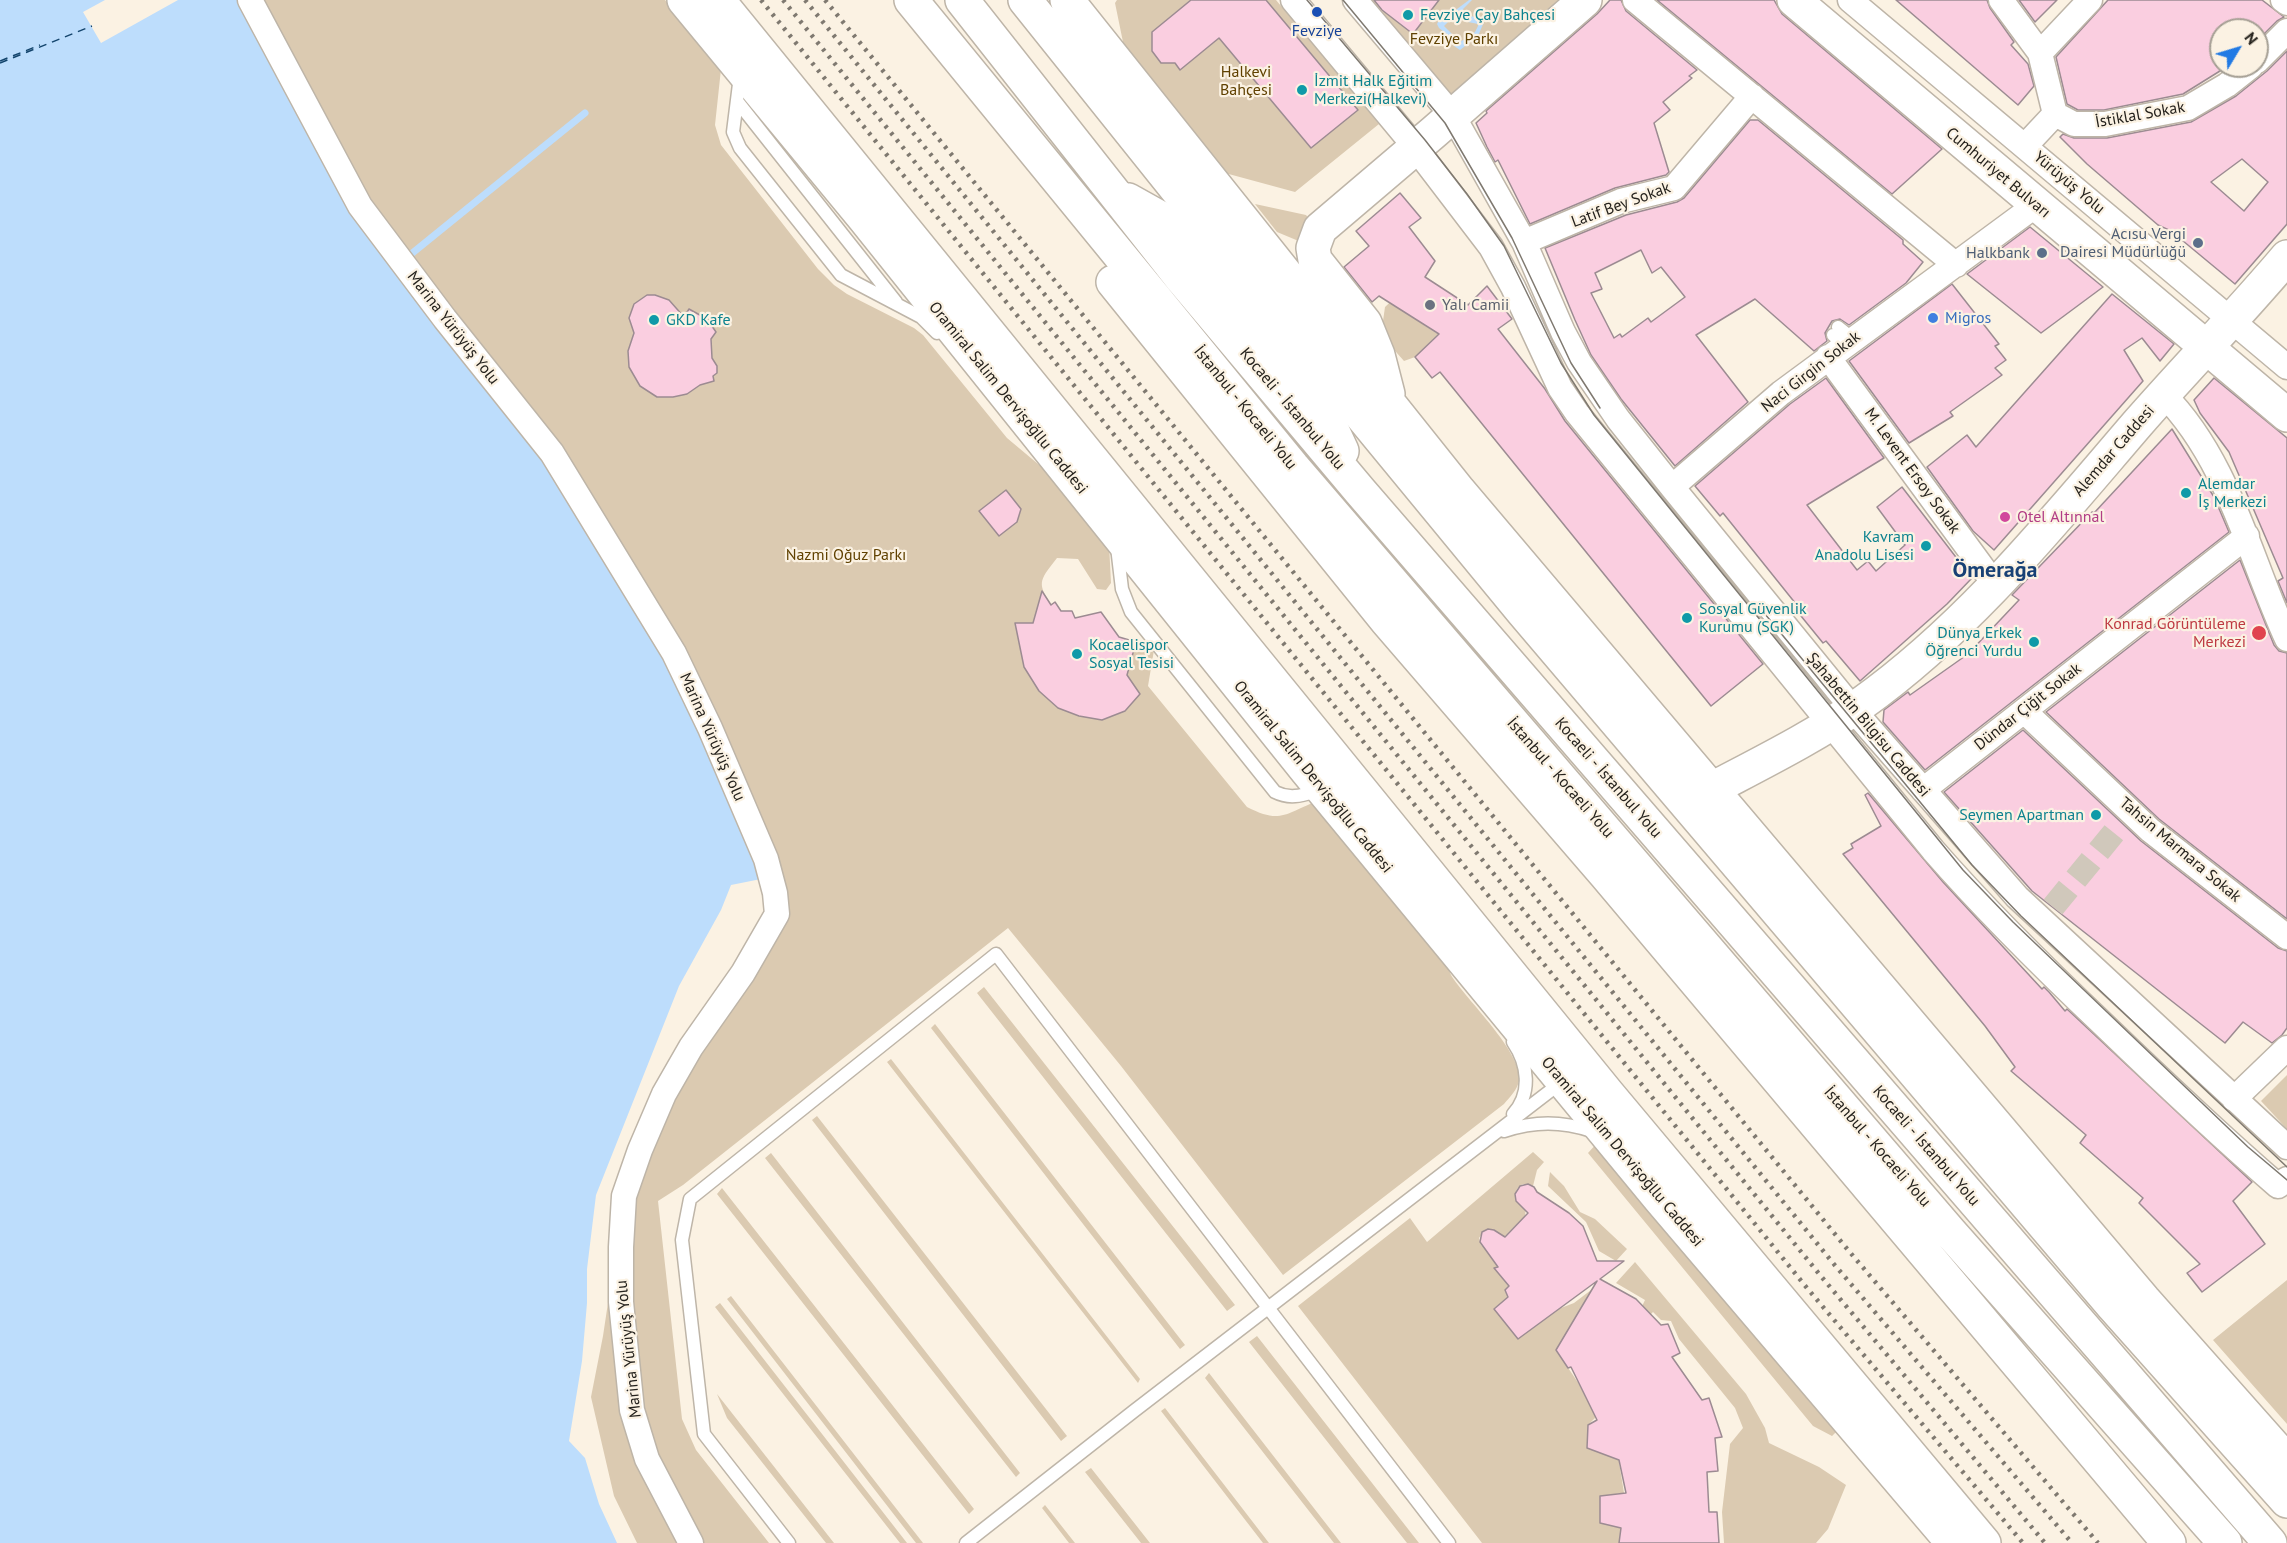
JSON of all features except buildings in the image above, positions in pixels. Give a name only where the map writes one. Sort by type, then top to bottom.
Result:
[{"type":"main road","name":"Oramiral Salim Dervişoğllu Caddesi","points":[[684,0],[739,85],[870,226],[1322,789],[1473,972],[1574,1073],[1607,1135],[1947,1539]]},
{"type":"main road","name":"Oramiral Salim Dervişoğllu Caddesi","points":[[718,0],[1574,1073],[1984,1543]]},
{"type":"main road","name":"İstanbul - Kocaeli Yolu","points":[[911,0],[1293,467],[1950,1232],[2225,1543]]},
{"type":"main road","name":"Kocaeli - İstanbul Yolu","points":[[962,0],[1182,279],[1360,491],[2270,1543]]},
{"type":"main road","points":[[1315,260],[1313,248],[1320,229],[1585,0]]},
{"type":"main road","name":"Cumhuriyet Bulvarı","points":[[1794,0],[2287,415]]},
{"type":"main road","points":[[2287,1461],[2144,1300],[1928,1043],[1700,797],[1523,612],[1226,252],[1034,12],[1070,1],[1700,797],[2123,1319],[2287,1501]]},
{"type":"main road","points":[[932,26],[985,118],[1130,304],[1386,620],[1606,875],[2169,1543]]},
{"type":"main road","points":[[1239,217],[1299,246],[1315,260],[1365,323],[1377,355],[1392,409]]},
{"type":"main road","name":"Alemdar Caddesi","points":[[1700,797],[1841,716],[1927,651],[1996,586],[2163,394],[2287,257]]},
{"type":"street","name":"Marina Yürüyüş Yolu","points":[[250,0],[360,206],[445,320],[552,453],[674,653],[732,777],[771,877],[777,914],[743,973],[691,1047],[664,1094],[639,1150],[624,1196],[621,1302],[632,1410],[647,1459],[691,1543]]},
{"type":"street","points":[[1293,0],[1416,148],[1491,247],[1566,397],[1604,446],[1841,716],[1971,894],[2010,935],[2205,1122],[2278,1186],[2287,1179]]},
{"type":"street","points":[[1355,0],[1453,116]]},
{"type":"street","points":[[1635,0],[1956,265]]},
{"type":"street","name":"Yürüyüş Yolu","points":[[1850,0],[2287,366]]},
{"type":"street","points":[[2001,0],[2040,53],[2049,120],[2025,146]]},
{"type":"street","points":[[2040,53],[2090,0]]},
{"type":"street","points":[[2283,0],[2287,3]]},
{"type":"street","points":[[2269,49],[2287,31]]},
{"type":"street","name":"İstiklal Sokak","points":[[2049,120],[2074,124],[2105,124],[2188,108],[2236,78]]},
{"type":"street","name":"Latif Bey Sokak","points":[[1524,242],[1621,201],[1674,188],[1752,96]]},
{"type":"street","name":"Şahabettin Bilgisu Caddesi","points":[[1453,116],[1524,242],[1563,333],[1579,362],[1618,419],[1672,487],[1841,716],[1923,790],[2017,897],[2046,914],[2234,1099],[2287,1147]]},
{"type":"street","name":"Naci Girgin Sokak","points":[[1672,487],[1839,341],[1956,265],[2036,205]]},
{"type":"street","name":"M. Levent Ersoy Sokak","points":[[1839,341],[1996,586]]},
{"type":"street","points":[[2163,394],[2186,419],[2210,459],[2247,536],[2287,639]]},
{"type":"street","name":"Dündar Çiğit Sokak","points":[[1923,790],[2247,536]]},
{"type":"street","name":"Tahsin Marmara Sokak","points":[[2024,711],[2126,818],[2150,830],[2287,937]]},
{"type":"street","points":[[2234,1099],[2287,1048]]},
{"type":"lane","points":[[739,85],[733,132],[740,148],[841,275],[921,317],[942,339]]},
{"type":"lane","points":[[739,85],[900,306]]},
{"type":"lane","points":[[1008,418],[1046,446]]},
{"type":"lane","points":[[789,1543],[704,1434],[682,1240],[690,1199],[996,954],[1449,1543]]},
{"type":"lane","points":[[1473,972],[1498,1020],[1518,1048],[1526,1069],[1526,1088],[1521,1105],[1494,1135]]},
{"type":"lane","points":[[966,1543],[1574,1073]]},
{"type":"lane","points":[[1494,1135],[1519,1126],[1546,1122],[1579,1127],[1607,1135]]},
{"type":"green space","name":"Nazmi Oğuz Parkı","points":[[250,0],[665,0],[721,69],[715,125],[721,145],[818,269],[847,294],[914,328],[923,335],[1007,438],[1044,469],[1109,544],[1111,583],[1106,590],[1097,589],[1078,559],[1057,558],[1042,580],[1043,590],[1051,604],[1055,602],[1061,611],[1072,611],[1075,618],[1101,612],[1119,637],[1154,650],[1148,686],[1247,807],[1275,816],[1289,813],[1317,801],[1442,953],[1458,986],[1503,1041],[1518,1069],[1519,1081],[1504,1104],[1283,1275],[1121,1066],[1008,928],[683,1185],[658,1201],[682,1419],[696,1450],[769,1543],[637,1543],[614,1496],[591,1397],[603,1336],[624,1196],[775,893],[360,206]]},
{"type":"green space","name":"Halkevi Bahçesi","points":[[1117,0],[1276,0],[1379,124],[1295,192],[1225,173],[1147,76],[1123,42],[1115,3]]},
{"type":"green space","name":"Fevziye Parkı","points":[[1369,0],[1560,0],[1450,95]]},
{"type":"green space","points":[[1255,204],[1306,215],[1316,227],[1301,242],[1277,232]]},
{"type":"green space","points":[[1403,290],[1403,311],[1436,333],[1459,298],[1466,307],[1415,357],[1404,361],[1381,335],[1385,307]]},
{"type":"green space","points":[[984,987],[1235,1305],[1227,1311],[977,993]]},
{"type":"green space","points":[[935,1024],[1185,1345],[1180,1349],[931,1028]]},
{"type":"green space","points":[[891,1059],[1140,1379],[1138,1383],[887,1062]]},
{"type":"green space","points":[[2287,1075],[2287,1129],[2261,1101]]},
{"type":"green space","points":[[817,1116],[1067,1436],[1061,1441],[812,1120]]},
{"type":"green space","points":[[1598,1142],[1838,1430],[1832,1436],[1813,1426],[1588,1153]]},
{"type":"green space","points":[[1533,1152],[1544,1162],[1537,1170],[1533,1186],[1523,1184],[1515,1193],[1516,1201],[1526,1207],[1525,1216],[1504,1237],[1491,1229],[1485,1230],[1479,1238],[1481,1245],[1509,1263],[1495,1268],[1532,1266],[1505,1290],[1508,1297],[1553,1311],[1574,1303],[1595,1287],[1596,1291],[1580,1310],[1556,1350],[1579,1384],[1596,1417],[1588,1425],[1587,1448],[1602,1453],[1633,1447],[1619,1462],[1624,1493],[1600,1496],[1600,1523],[1622,1528],[1619,1543],[1482,1543],[1298,1306],[1410,1218],[1427,1242]]},
{"type":"green space","points":[[771,1153],[1020,1473],[1016,1477],[765,1158]]},
{"type":"green space","points":[[1550,1172],[1564,1186],[1580,1212],[1595,1219],[1627,1249],[1616,1261],[1599,1251],[1586,1222],[1548,1186]]},
{"type":"green space","points":[[722,1188],[974,1509],[969,1514],[717,1194]]},
{"type":"green space","points":[[1635,1262],[1746,1394],[1765,1428],[1769,1443],[1819,1467],[1846,1485],[1828,1529],[1816,1543],[1724,1543],[1722,1512],[1730,1444],[1743,1428],[1735,1408],[1679,1339],[1671,1321],[1661,1320],[1653,1312],[1642,1323],[1637,1317],[1645,1300],[1616,1283]]},
{"type":"green space","points":[[2287,1280],[2287,1424],[2213,1340]]},
{"type":"green space","points":[[731,1296],[923,1543],[916,1543],[727,1299]]},
{"type":"green space","points":[[720,1303],[907,1543],[900,1543],[715,1307]]},
{"type":"green space","points":[[1257,1336],[1419,1543],[1407,1543],[1249,1342]]},
{"type":"green space","points":[[1209,1373],[1341,1543],[1334,1543],[1205,1378]]},
{"type":"green space","points":[[717,1394],[834,1543],[826,1543],[727,1418]]},
{"type":"green space","points":[[1165,1408],[1269,1543],[1263,1543],[1161,1411]]},
{"type":"green space","points":[[1091,1468],[1150,1543],[1141,1543],[1085,1472]]},
{"type":"green space","points":[[1045,1505],[1075,1543],[1069,1543],[1042,1508]]},
{"type":"water","points":[[0,0],[105,0],[83,12],[101,43],[178,0],[250,0],[323,140],[610,547],[771,877],[731,885],[721,910],[679,986],[596,1195],[587,1269],[587,1303],[582,1361],[569,1441],[585,1458],[599,1504],[617,1543],[0,1543]]},
{"type":"water","points":[[1472,0],[1463,9],[1469,15],[1482,18],[1484,22],[1478,36],[1460,50],[1454,46],[1437,24],[1440,18]],"holes":[[[1457,13],[1461,13],[1468,22],[1478,24],[1478,26],[1475,32],[1460,42],[1444,26]]]},
{"type":"waterway","points":[[405,259],[585,113]]},
{"type":"ferry route","points":[[0,63],[92,26]]},
{"type":"ferry route","points":[[0,61],[40,45]]},
{"type":"tunnel","points":[[2053,907],[2121,824]]},
{"type":"tram line","points":[[1307,0],[1425,140],[1504,246],[1561,363],[1594,415],[1963,870],[2013,922],[2248,1147],[2287,1180]]},
{"type":"tram line","points":[[1343,0],[1445,123],[1512,238],[1571,363],[1600,408]]},
{"type":"tram line","points":[[1765,614],[1972,865],[2021,916],[2287,1167]]},
{"type":"railway","points":[[761,0],[1807,1288],[2023,1543]]},
{"type":"railway","points":[[783,0],[1820,1275],[2045,1543]]},
{"type":"railway","points":[[805,0],[1833,1263],[2072,1543]]},
{"type":"railway","points":[[825,0],[1848,1250],[2098,1543]]},
{"type":"place","name":"Fevziye","points":[[1317,12]]},
{"type":"place","name":"Fevziye Çay Bahçesi","points":[[1408,15]]},
{"type":"place","name":"İzmit Halk Eğitim Merkezi(Halkevi)","points":[[1302,90]]},
{"type":"place","name":"Acısu Vergi Dairesi Müdürlüğü","points":[[2198,243]]},
{"type":"place","name":"Halkbank","points":[[2042,253]]},
{"type":"place","name":"Yalı Camii","points":[[1430,305]]},
{"type":"place","name":"Migros","points":[[1933,318]]},
{"type":"place","name":"GKD Kafe","points":[[654,320]]},
{"type":"place","name":"Alemdar İş Merkezi","points":[[2186,493]]},
{"type":"place","name":"Otel Altınnal","points":[[2005,517]]},
{"type":"place","name":"Kavram Anadolu Lisesi","points":[[1926,546]]},
{"type":"place","name":"Sosyal Güvenlik Kurumu (SGK)","points":[[1687,618]]},
{"type":"place","name":"Konrad Görüntüleme Merkezi","points":[[2259,633]]},
{"type":"place","name":"Dünya Erkek Öğrenci Yurdu","points":[[2034,642]]},
{"type":"place","name":"Kocaelispor Sosyal Tesisi","points":[[1077,654]]},
{"type":"place","name":"Seymen Apartman","points":[[2096,815]]},
{"type":"district","name":"Ömerağa","points":[[1995,571]]}]
